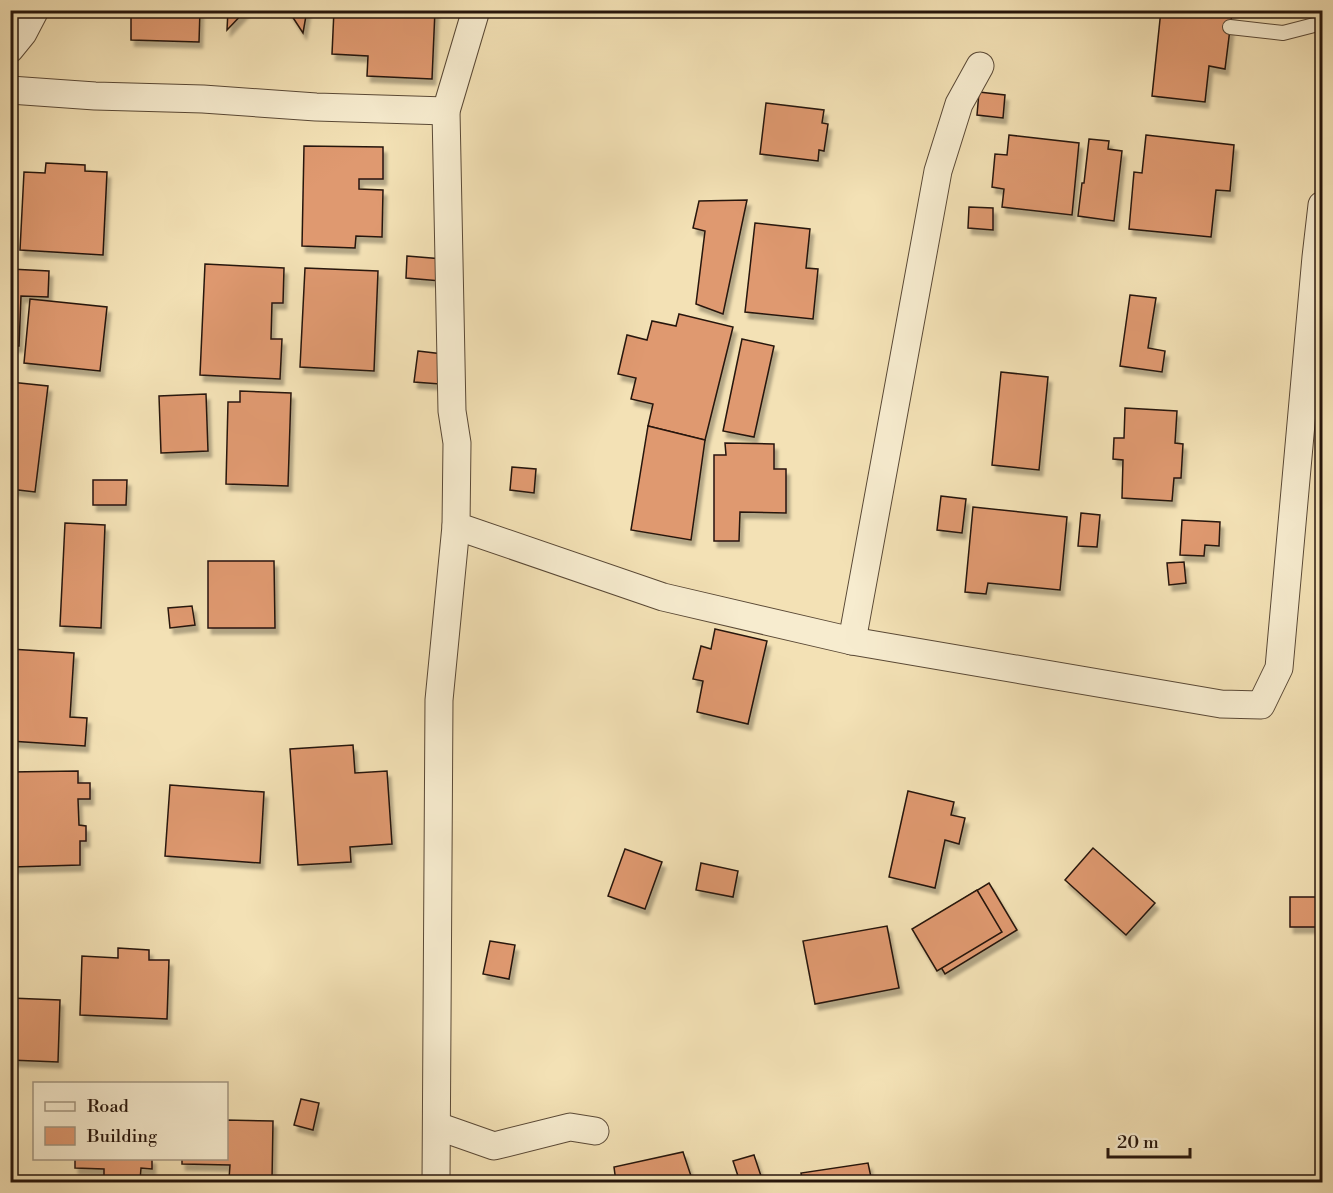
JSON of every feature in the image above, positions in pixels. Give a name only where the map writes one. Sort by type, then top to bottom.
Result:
[{"type":"street","points":[[10,49],[24,33],[35,10]]},
{"type":"street","points":[[436,1182],[439,699],[456,526],[457,443],[452,411],[446,111],[476,10]]},
{"type":"street","points":[[852,641],[938,171],[959,105],[980,66]]},
{"type":"street","points":[[10,90],[316,107],[446,111]]},
{"type":"street","points":[[456,526],[663,597],[852,641],[1221,704],[1261,705],[1279,668],[1316,257],[1323,205]]},
{"type":"street","points":[[437,1126],[494,1146],[570,1127],[595,1131]]},
{"type":"lane","points":[[1230,27],[1283,33],[1323,23]]},
{"type":"building","points":[[131,10],[200,10],[199,42],[131,40]]},
{"type":"building","points":[[228,10],[246,10],[227,30]]},
{"type":"building","points":[[288,10],[307,10],[303,33]]},
{"type":"building","points":[[334,10],[435,10],[432,79],[367,76],[368,56],[332,54]]},
{"type":"building","points":[[1161,10],[1207,10],[1232,13],[1225,69],[1209,66],[1205,102],[1152,96]]},
{"type":"building","points":[[979,92],[1005,95],[1003,118],[977,115]]},
{"type":"building","points":[[766,103],[824,110],[822,123],[828,124],[824,151],[819,150],[818,161],[760,154]]},
{"type":"building","points":[[1009,135],[1079,143],[1072,215],[1002,207],[1004,189],[992,187],[995,154],[1007,155]]},
{"type":"building","points":[[1146,135],[1234,145],[1230,191],[1216,190],[1211,237],[1129,229],[1134,172],[1142,173]]},
{"type":"building","points":[[1089,139],[1109,141],[1108,149],[1122,151],[1114,221],[1078,216]]},
{"type":"building","points":[[304,146],[383,147],[383,179],[359,179],[359,189],[383,190],[382,237],[356,236],[355,248],[302,246]]},
{"type":"building","points":[[46,163],[85,165],[85,171],[107,172],[103,255],[20,250],[24,172],[45,173]]},
{"type":"building","points":[[747,200],[723,314],[696,304],[705,231],[693,228],[699,201]]},
{"type":"building","points":[[969,207],[993,208],[993,230],[968,228]]},
{"type":"building","points":[[755,223],[810,229],[806,268],[818,269],[813,319],[745,312]]},
{"type":"building","points":[[407,256],[443,259],[441,281],[406,278]]},
{"type":"building","points":[[205,264],[284,268],[283,303],[272,303],[271,339],[282,339],[280,379],[200,375]]},
{"type":"building","points":[[305,268],[378,271],[374,371],[300,367]]},
{"type":"building","points":[[10,269],[49,271],[48,297],[21,296],[19,346],[10,346]]},
{"type":"building","points":[[1130,295],[1156,298],[1148,348],[1165,351],[1162,372],[1120,366]]},
{"type":"building","points":[[30,299],[107,307],[100,371],[24,363]]},
{"type":"building","points":[[679,314],[733,327],[705,440],[648,426],[653,404],[631,399],[636,378],[618,374],[627,335],[647,340],[652,321],[676,326]]},
{"type":"building","points":[[742,339],[774,346],[754,437],[723,431]]},
{"type":"building","points":[[418,351],[443,354],[440,384],[414,382]]},
{"type":"building","points":[[1001,372],[1048,377],[1039,470],[992,465]]},
{"type":"building","points":[[10,382],[48,386],[35,492],[10,489]]},
{"type":"building","points":[[240,391],[291,393],[288,486],[226,484],[228,402],[240,402]]},
{"type":"building","points":[[206,394],[208,451],[161,453],[159,396]]},
{"type":"building","points":[[1125,408],[1177,411],[1175,443],[1183,444],[1181,478],[1174,478],[1172,501],[1122,498],[1123,460],[1113,459],[1114,438],[1124,438]]},
{"type":"building","points":[[648,426],[705,440],[691,540],[631,530]]},
{"type":"building","points":[[725,443],[774,444],[774,469],[786,469],[786,513],[740,512],[739,541],[714,541],[714,455],[726,455]]},
{"type":"building","points":[[512,467],[536,469],[534,493],[510,490]]},
{"type":"building","points":[[93,480],[127,480],[126,505],[93,505]]},
{"type":"building","points":[[941,496],[966,499],[962,533],[937,530]]},
{"type":"building","points":[[973,507],[1067,517],[1060,590],[988,583],[986,594],[965,592]]},
{"type":"building","points":[[1081,513],[1100,515],[1097,547],[1078,546]]},
{"type":"building","points":[[1182,520],[1220,522],[1219,546],[1205,545],[1204,556],[1180,555]]},
{"type":"building","points":[[65,523],[105,525],[101,628],[60,626]]},
{"type":"building","points":[[208,561],[274,561],[275,628],[208,628]]},
{"type":"building","points":[[1184,562],[1186,583],[1169,585],[1167,563]]},
{"type":"building","points":[[192,606],[195,625],[170,628],[168,608]]},
{"type":"building","points":[[715,629],[767,641],[748,724],[697,712],[703,681],[693,679],[701,646],[711,649]]},
{"type":"building","points":[[10,649],[74,653],[70,717],[87,718],[85,746],[10,741]]},
{"type":"building","points":[[353,745],[355,773],[387,771],[392,844],[350,847],[351,862],[298,865],[290,749]]},
{"type":"building","points":[[78,771],[78,783],[90,783],[90,799],[78,799],[79,825],[86,826],[86,841],[80,841],[80,865],[12,867],[10,772]]},
{"type":"building","points":[[170,785],[264,792],[260,863],[165,856]]},
{"type":"building","points":[[908,791],[954,802],[951,815],[965,818],[959,844],[945,840],[935,888],[889,877]]},
{"type":"building","points":[[1093,848],[1155,903],[1126,935],[1065,880]]},
{"type":"building","points":[[625,849],[662,862],[645,909],[608,896]]},
{"type":"building","points":[[701,863],[738,871],[733,897],[696,890]]},
{"type":"building","points":[[989,883],[1017,930],[945,974],[917,927]]},
{"type":"building","points":[[977,890],[1002,932],[937,971],[912,929]]},
{"type":"building","points":[[1290,897],[1322,897],[1322,927],[1290,927]]},
{"type":"building","points":[[887,926],[899,988],[815,1004],[803,941]]},
{"type":"building","points":[[490,941],[515,945],[509,979],[483,974]]},
{"type":"building","points":[[118,948],[149,950],[149,960],[169,960],[167,1019],[80,1015],[82,956],[118,958]]},
{"type":"building","points":[[10,998],[60,1000],[58,1062],[10,1060]]},
{"type":"building","points":[[301,1099],[319,1103],[313,1130],[294,1125]]},
{"type":"building","points":[[228,1120],[273,1121],[272,1180],[229,1179],[230,1165],[182,1164],[182,1160],[228,1160]]},
{"type":"building","points":[[683,1152],[693,1182],[616,1182],[614,1167]]},
{"type":"building","points":[[754,1155],[763,1182],[740,1182],[733,1161]]},
{"type":"building","points":[[75,1160],[152,1160],[152,1169],[141,1168],[140,1180],[126,1180],[126,1182],[104,1182],[104,1169],[75,1168]]},
{"type":"building","points":[[868,1163],[872,1182],[803,1182],[801,1173]]}]
